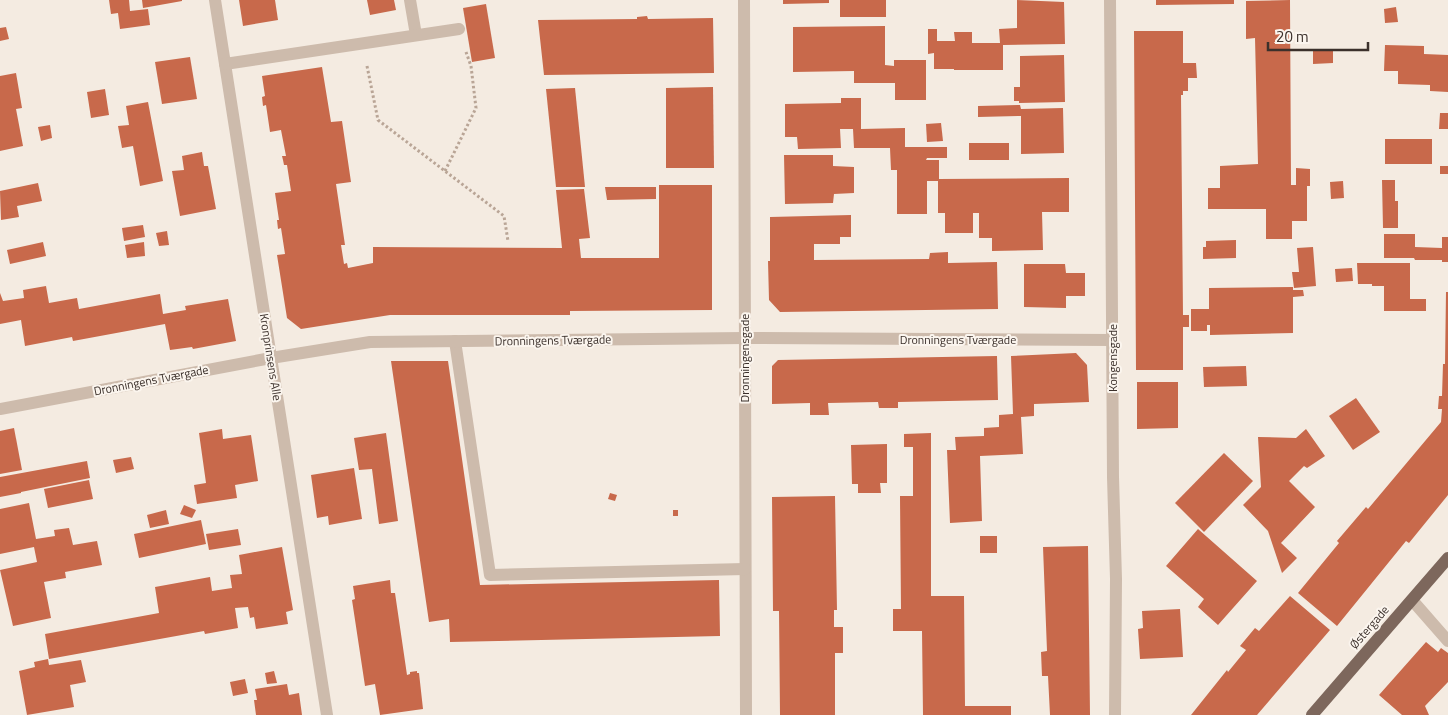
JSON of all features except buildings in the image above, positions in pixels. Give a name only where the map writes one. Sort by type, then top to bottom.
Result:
[{"type":"main road","name":"Østergade","points":[[1312,715],[1448,558]]},
{"type":"street","name":"Kronprinsens Alle","points":[[215,0],[326,715]]},
{"type":"street","points":[[410,0],[416,35]]},
{"type":"street","name":"Dronningensgade","points":[[744,0],[746,715]]},
{"type":"street","name":"Kongensgade","points":[[1110,0],[1112,340],[1116,579],[1115,715]]},
{"type":"street","points":[[225,64],[459,29]]},
{"type":"street","name":"Dronningens Tværgade","points":[[0,409],[271,358],[370,342],[744,338],[1112,340]]},
{"type":"street","points":[[455,341],[490,575],[745,569]]},
{"type":"street","points":[[1412,600],[1448,641]]},
{"type":"path","points":[[444,171],[476,108],[471,66],[459,29]]},
{"type":"path","points":[[363,43],[378,120],[504,216],[508,240]]}]
